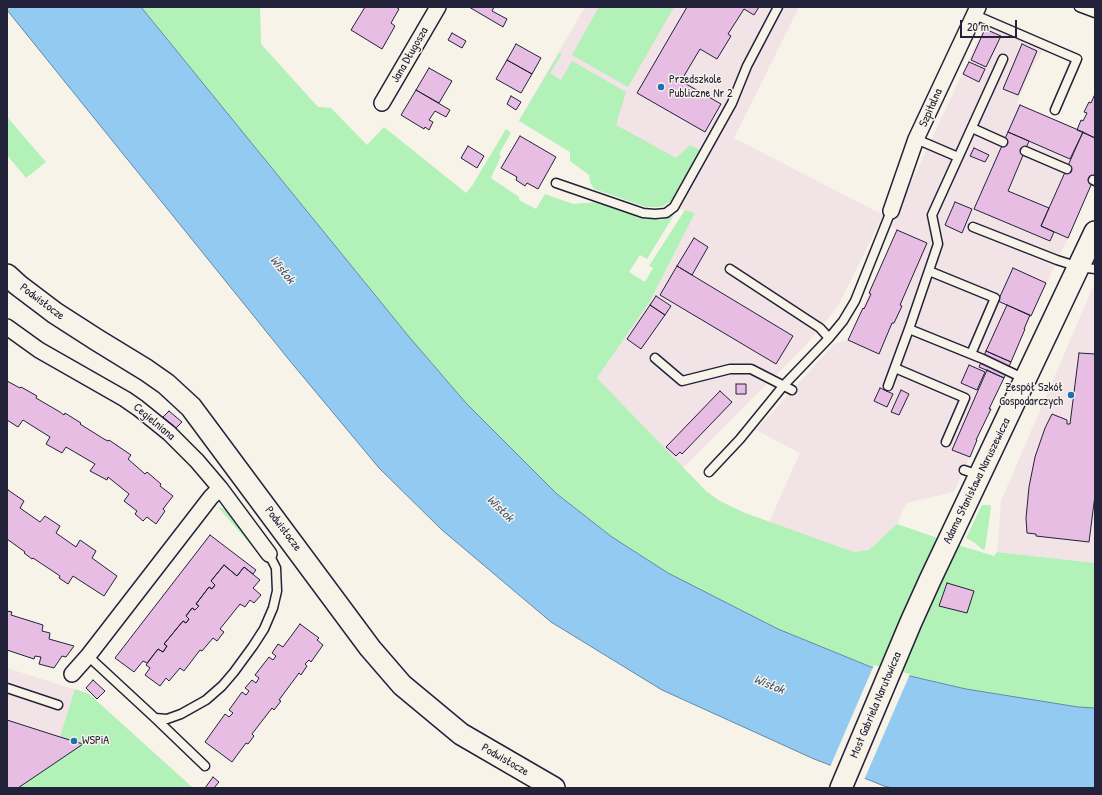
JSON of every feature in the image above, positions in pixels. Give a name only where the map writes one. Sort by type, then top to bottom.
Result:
[{"type":"street","name":"Jana Długosza","points":[[382,103],[438,7]]},
{"type":"street","name":"Szpitalna","points":[[891,211],[916,139],[976,11]]},
{"type":"street","name":"Adama Stanisława Naruszewicza","points":[[911,622],[971,473],[1026,379],[1087,268],[1095,232]]},
{"type":"street","name":"Podwisłocze","points":[[7,274],[18,285],[55,313],[166,384],[191,407],[370,648],[402,685],[461,734],[554,788]]},
{"type":"street","name":"Cegielniana","points":[[7,327],[39,350],[125,399],[169,433],[197,461],[220,488],[269,554]]},
{"type":"street","points":[[72,674],[88,656],[211,497],[220,488]]},
{"type":"street","name":"Most Gabriela Narutowicza","points":[[841,788],[911,622]]},
{"type":"lane","points":[[556,183],[643,213],[666,213],[674,207],[732,103],[747,66],[778,7]]},
{"type":"lane","points":[[1079,7],[1095,13]]},
{"type":"lane","points":[[976,11],[1077,59],[1055,110]]},
{"type":"lane","points":[[888,386],[938,244],[932,215],[1003,59]]},
{"type":"lane","points":[[972,128],[1003,142]]},
{"type":"lane","points":[[916,139],[958,157]]},
{"type":"lane","points":[[1025,151],[1066,169]]},
{"type":"lane","points":[[709,472],[740,439],[784,385],[829,338],[843,321],[855,301],[891,211]]},
{"type":"lane","points":[[973,227],[1057,260],[1087,268]]},
{"type":"lane","points":[[730,269],[820,328],[829,338]]},
{"type":"lane","points":[[929,271],[995,298],[971,354]]},
{"type":"lane","points":[[909,329],[983,359],[1026,379]]},
{"type":"lane","points":[[655,358],[682,381],[730,368],[751,368],[792,390]]},
{"type":"lane","points":[[895,368],[965,398],[946,442]]},
{"type":"lane","points":[[155,718],[167,719],[174,717],[206,700],[222,686],[253,646],[264,629],[273,608],[277,591],[276,568],[269,554]]},
{"type":"lane","points":[[88,656],[205,766]]},
{"type":"lane","points":[[7,688],[58,705]]},
{"type":"shaded area","points":[[585,7],[799,7],[734,138],[883,215],[838,306],[805,346],[683,468],[597,378],[650,301],[695,213],[674,207],[519,120]]},
{"type":"shaded area","points":[[985,25],[1043,50],[1032,68],[1017,103],[1095,138],[1095,176],[1068,238],[1025,329],[954,492],[906,503],[897,524],[869,550],[854,552],[769,522],[800,453],[756,430],[834,344],[848,340],[897,230],[891,226]]},
{"type":"shaded area","name":"Zespół Szkół Gospodarczych","points":[[1095,288],[1095,563],[997,552],[1001,501],[1092,289]]},
{"type":"shaded area","name":"WSPiA","points":[[7,668],[89,694],[193,788],[7,788]]},
{"type":"green space","points":[[141,7],[260,7],[261,44],[318,107],[331,108],[367,145],[384,127],[466,193],[472,186],[506,129],[511,133],[499,154],[501,156],[491,178],[519,197],[519,200],[536,209],[545,194],[573,204],[598,202],[642,216],[661,220],[674,215],[647,259],[640,255],[629,272],[645,282],[653,268],[649,266],[685,210],[695,213],[650,301],[597,378],[706,491],[720,501],[745,513],[854,552],[869,550],[897,524],[994,556],[997,552],[1095,563],[1095,708],[1078,707],[966,689],[871,667],[778,629],[668,573],[612,537],[557,494],[466,403],[410,338]]},
{"type":"green space","points":[[599,7],[674,7],[628,87],[572,55]]},
{"type":"green space","points":[[559,53],[562,54],[550,73],[561,80],[572,61],[626,92],[616,125],[676,158],[690,145],[700,150],[676,197],[664,206],[646,207],[594,189],[590,182],[589,175],[570,161],[570,152],[519,121]]},
{"type":"green space","points":[[7,117],[46,162],[26,178],[7,155]]},
{"type":"green space","points":[[982,505],[990,505],[991,507],[985,549],[983,550],[966,538]]},
{"type":"green space","points":[[218,507],[228,511],[264,550],[269,566]]},
{"type":"green space","name":"WSPiA","points":[[75,689],[89,694],[193,788],[18,788],[60,737]]},
{"type":"water","name":"Wisłok","points":[[7,7],[141,7],[410,338],[466,403],[557,494],[612,537],[668,573],[778,629],[871,667],[966,689],[1078,707],[1095,708],[1095,788],[892,788],[884,786],[814,759],[662,690],[551,622],[442,530],[379,468],[290,361],[7,10]]},
{"type":"pier","points":[[874,665],[910,674],[864,780],[830,767]]},
{"type":"building","points":[[365,7],[396,7],[399,9],[391,23],[395,26],[382,49],[351,30]]},
{"type":"building","points":[[469,7],[494,7],[492,11],[507,19],[503,27]]},
{"type":"building","points":[[687,7],[759,7],[754,15],[744,9],[728,34],[731,36],[717,59],[700,49],[681,81],[721,104],[705,132],[637,93]]},
{"type":"building","points":[[985,29],[1001,36],[986,67],[971,60]]},
{"type":"building","points":[[452,33],[466,41],[462,48],[448,40]]},
{"type":"building","points":[[516,44],[541,58],[532,74],[507,60]]},
{"type":"building","points":[[1022,44],[1037,51],[1018,95],[1003,89]]},
{"type":"building","points":[[507,60],[532,74],[521,93],[496,79]]},
{"type":"building","points":[[969,62],[985,69],[979,82],[963,74]]},
{"type":"building","points":[[429,68],[452,81],[439,103],[416,90]]},
{"type":"building","points":[[416,90],[450,110],[446,117],[435,111],[429,120],[433,122],[429,130],[425,127],[424,129],[401,115]]},
{"type":"building","points":[[1095,94],[1095,138],[1077,130],[1081,120],[1083,121],[1087,113],[1084,112],[1089,102],[1091,103]]},
{"type":"building","points":[[511,96],[521,102],[516,110],[507,104]]},
{"type":"building","points":[[1020,105],[1083,132],[1070,159],[1008,132]]},
{"type":"building","points":[[1008,132],[1029,141],[1008,191],[1049,208],[1041,226],[1054,232],[1050,241],[974,209]]},
{"type":"building","points":[[1083,132],[1095,138],[1095,176],[1068,238],[1041,226]]},
{"type":"building","points":[[520,136],[556,157],[538,189],[527,183],[525,186],[516,180],[517,177],[501,168]]},
{"type":"building","points":[[468,146],[484,156],[477,168],[461,158]]},
{"type":"building","points":[[974,148],[989,155],[985,162],[970,156]]},
{"type":"building","points":[[955,202],[972,209],[962,233],[945,225]]},
{"type":"building","points":[[897,230],[927,243],[900,305],[902,306],[894,323],[892,323],[879,354],[848,340],[871,294],[869,293]]},
{"type":"building","points":[[694,238],[708,247],[692,275],[677,266]]},
{"type":"building","points":[[677,266],[793,336],[776,364],[660,295]]},
{"type":"building","points":[[1013,268],[1046,283],[1031,316],[998,301]]},
{"type":"building","points":[[656,296],[671,306],[665,315],[650,305]]},
{"type":"building","points":[[650,305],[665,315],[641,349],[627,339]]},
{"type":"building","points":[[1007,305],[1030,315],[1011,362],[986,351]]},
{"type":"building","points":[[986,351],[1011,362],[1004,378],[979,367]]},
{"type":"building","points":[[1079,353],[1095,354],[1095,495],[1089,542],[1036,536],[1036,534],[1027,533],[1026,518],[1029,487],[1035,457],[1045,428],[1052,414],[1067,420],[1067,424],[1070,424]]},
{"type":"building","points":[[969,365],[985,372],[977,390],[961,383]]},
{"type":"building","points":[[987,370],[1004,378],[989,409],[991,409],[976,440],[970,457],[952,450]]},
{"type":"building","points":[[7,381],[37,396],[36,398],[64,415],[65,413],[81,423],[80,424],[104,439],[109,440],[131,455],[128,459],[145,474],[147,472],[161,484],[160,486],[173,496],[163,509],[165,511],[156,524],[147,517],[143,521],[135,514],[137,511],[124,501],[129,494],[108,477],[107,480],[90,471],[95,464],[66,447],[62,453],[46,444],[50,437],[23,420],[18,427],[7,420]]},
{"type":"building","points":[[736,384],[746,384],[746,394],[736,394]]},
{"type":"building","points":[[880,388],[893,394],[887,407],[874,401]]},
{"type":"building","points":[[901,390],[909,394],[899,415],[891,412]]},
{"type":"building","points":[[720,391],[732,402],[682,454],[680,452],[676,456],[666,447]]},
{"type":"building","points":[[169,411],[182,422],[176,428],[163,417]]},
{"type":"building","points":[[8,490],[24,501],[20,508],[40,522],[45,516],[60,526],[56,533],[76,547],[80,540],[96,551],[92,558],[117,576],[104,596],[73,576],[68,584],[59,578],[60,576],[33,558],[32,559],[7,539]]},
{"type":"building","points":[[210,535],[256,570],[253,574],[244,567],[237,576],[224,565],[211,581],[215,585],[212,589],[209,587],[196,604],[199,606],[195,610],[192,608],[186,616],[189,619],[186,623],[183,621],[164,644],[167,646],[163,652],[158,649],[147,663],[143,661],[134,672],[115,658]]},
{"type":"building","points":[[224,565],[237,576],[244,567],[260,580],[253,588],[261,595],[254,603],[250,600],[245,607],[240,604],[220,629],[224,632],[217,641],[213,638],[202,651],[200,650],[184,671],[180,668],[169,681],[166,678],[160,686],[145,675],[150,668],[146,665],[158,649],[163,652],[167,646],[164,644],[183,621],[186,623],[189,619],[186,616],[192,608],[195,610],[199,606],[196,604],[209,587],[212,589],[215,585],[211,581]]},
{"type":"building","points":[[947,583],[974,591],[967,613],[939,606]]},
{"type":"building","points":[[7,611],[12,612],[11,615],[43,625],[42,631],[50,633],[49,639],[74,646],[66,657],[62,656],[54,668],[39,664],[41,657],[35,656],[34,659],[7,650]]},
{"type":"building","points":[[300,624],[319,638],[317,640],[323,645],[311,662],[309,660],[305,664],[307,666],[301,675],[299,673],[279,700],[281,701],[274,710],[272,708],[252,734],[254,736],[248,744],[246,743],[232,762],[205,742],[225,714],[229,717],[233,713],[229,710],[242,692],[246,695],[249,691],[245,688],[252,680],[256,683],[259,678],[255,675],[269,657],[273,660],[276,656],[272,653],[278,644],[283,647]]},
{"type":"building","points":[[93,680],[105,691],[97,699],[86,688]]},
{"type":"building","points":[[7,720],[83,744],[18,788],[7,788]]},
{"type":"building","points":[[213,777],[219,782],[214,788],[205,788]]},
{"type":"place","name":"Przedszkole Publiczne Nr 2","points":[[661,87]]},
{"type":"place","name":"Zespół Szkół Gospodarczych","points":[[1071,395]]},
{"type":"place","name":"WSPiA","points":[[74,741]]}]
